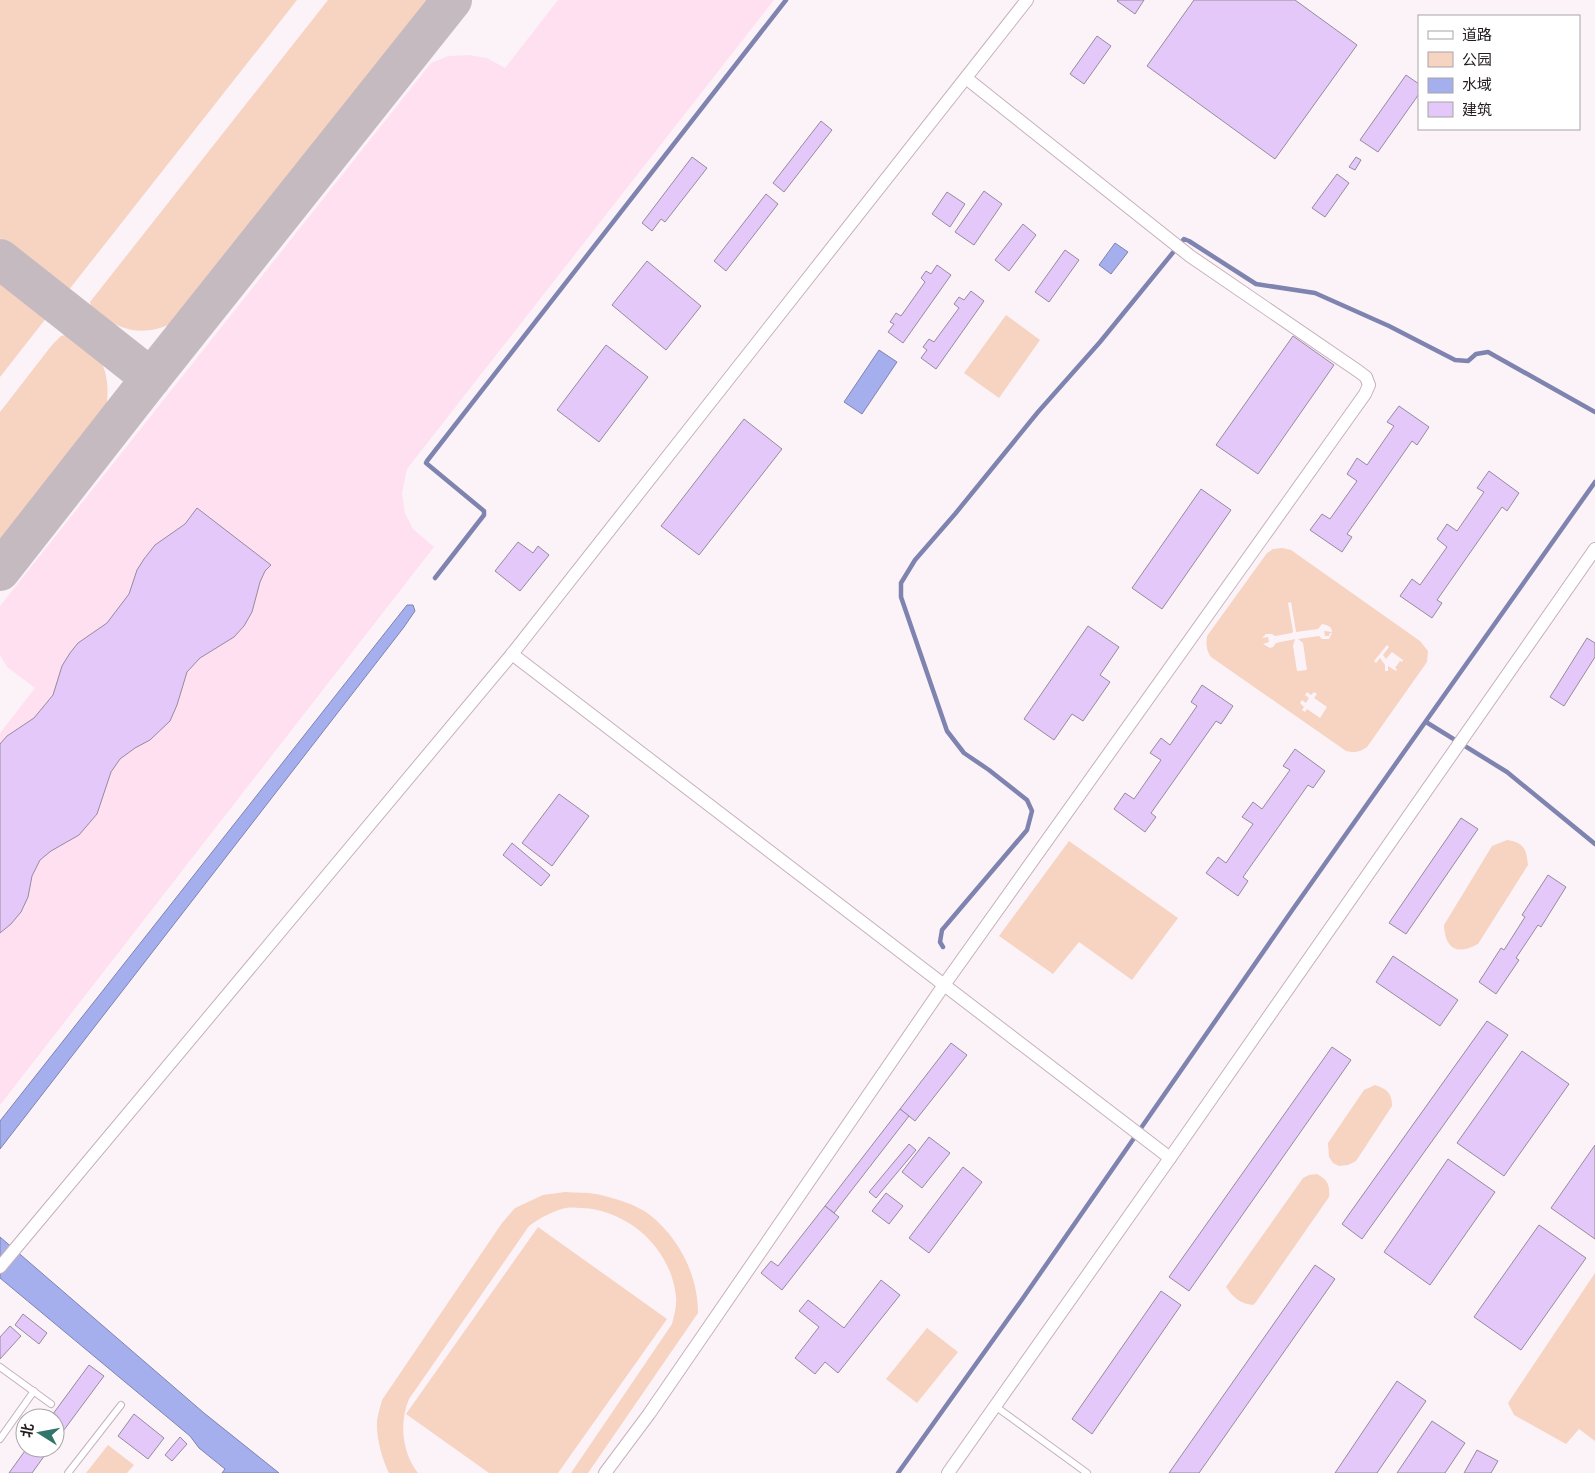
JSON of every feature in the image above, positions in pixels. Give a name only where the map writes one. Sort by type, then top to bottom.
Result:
[{"type":"street","points":[[0,1267],[512,654],[1027,0]]},
{"type":"street","points":[[605,1473],[649,1414],[944,985],[1365,394],[1369,385],[1366,377],[1358,371],[1190,256],[966,78]]},
{"type":"street","points":[[948,1473],[1595,549]]},
{"type":"street","points":[[512,654],[1170,1158]]},
{"type":"lane","points":[[0,1366],[51,1404]]},
{"type":"lane","points":[[0,1440],[34,1391]]},
{"type":"lane","points":[[68,1473],[121,1405]]},
{"type":"lane","points":[[995,1406],[1087,1473]]},
{"type":"shaded area","points":[[558,0],[774,0],[407,469],[402,493],[405,513],[413,529],[434,547],[0,1105],[0,733],[35,688],[7,667],[0,655],[0,606],[431,63],[448,56],[468,55],[487,58],[505,68]]},
{"type":"green space","points":[[0,0],[297,0],[68,291],[0,238]]},
{"type":"green space","points":[[328,0],[436,0],[186,317],[160,328],[138,331],[127,329],[104,318],[92,309],[90,302]]},
{"type":"green space","points":[[0,279],[47,317],[0,377]]},
{"type":"green space","points":[[1006,315],[1040,340],[999,398],[964,373]]},
{"type":"green space","points":[[74,333],[97,355],[105,371],[108,388],[103,422],[0,554],[0,412],[52,345],[61,336]]},
{"type":"green space","points":[[1273,549],[1291,550],[1420,641],[1428,651],[1427,662],[1367,747],[1362,750],[1355,752],[1346,751],[1211,657],[1208,652],[1207,636],[1267,553]],"holes":[[[1291,602],[1296,632],[1318,629],[1322,624],[1329,626],[1332,630],[1332,632],[1324,631],[1325,636],[1329,636],[1332,633],[1329,639],[1322,639],[1319,636],[1298,639],[1303,643],[1307,670],[1297,671],[1293,646],[1295,639],[1276,643],[1270,648],[1263,644],[1269,642],[1268,637],[1262,638],[1266,634],[1275,636],[1292,633],[1288,603]],[[1387,645],[1389,647],[1383,655],[1386,659],[1392,652],[1403,660],[1395,668],[1397,669],[1396,671],[1388,666],[1388,671],[1385,671],[1385,665],[1380,658],[1376,663],[1374,661]],[[1307,692],[1311,695],[1314,692],[1317,694],[1314,698],[1327,707],[1320,718],[1307,709],[1305,712],[1302,710],[1304,707],[1300,703],[1302,700],[1306,703],[1309,698],[1305,695]]]},
{"type":"green space","points":[[1507,840],[1523,847],[1528,865],[1478,944],[1464,949],[1453,948],[1447,939],[1444,925],[1492,846]]},
{"type":"green space","points":[[1069,841],[1178,918],[1132,980],[1079,942],[1053,974],[999,936]]},
{"type":"green space","points":[[1375,1085],[1388,1092],[1392,1106],[1356,1161],[1348,1165],[1339,1166],[1333,1163],[1329,1157],[1328,1143],[1364,1090]]},
{"type":"green space","points":[[1317,1174],[1328,1183],[1329,1197],[1256,1302],[1253,1305],[1241,1302],[1226,1287],[1303,1178]]},
{"type":"green space","points":[[565,1192],[588,1193],[610,1197],[644,1211],[661,1225],[678,1247],[691,1272],[695,1285],[698,1313],[588,1473],[571,1473],[672,1324],[676,1297],[673,1280],[657,1249],[631,1225],[616,1216],[599,1210],[582,1208],[566,1208],[546,1215],[529,1226],[409,1399],[403,1427],[405,1447],[418,1473],[389,1473],[377,1434],[377,1421],[382,1400],[502,1223],[515,1208],[543,1195]]},
{"type":"green space","points":[[538,1227],[667,1319],[558,1473],[489,1473],[406,1414]]},
{"type":"green space","points":[[1595,1273],[1595,1441],[1579,1429],[1566,1444],[1514,1415],[1508,1403]]},
{"type":"green space","points":[[927,1328],[958,1352],[917,1403],[886,1379]]},
{"type":"green space","points":[[108,1445],[134,1465],[127,1473],[86,1473]]},
{"type":"water","points":[[1115,243],[1128,252],[1111,274],[1099,265]]},
{"type":"water","points":[[879,350],[897,362],[862,414],[844,402]]},
{"type":"water","points":[[407,605],[413,605],[415,611],[404,627],[0,1149],[0,1121]]},
{"type":"water","points":[[0,1237],[204,1413],[279,1473],[222,1473],[225,1469],[199,1448],[190,1436],[0,1278]]},
{"type":"building","points":[[1118,0],[1144,0],[1135,14]]},
{"type":"building","points":[[1194,0],[1295,0],[1357,45],[1275,159],[1147,66]]},
{"type":"building","points":[[1097,36],[1111,46],[1084,84],[1070,74]]},
{"type":"building","points":[[1406,75],[1418,83],[1418,95],[1378,152],[1360,140]]},
{"type":"building","points":[[821,121],[832,130],[784,192],[773,183]]},
{"type":"building","points":[[692,157],[707,168],[665,222],[661,219],[652,231],[642,223]]},
{"type":"building","points":[[1356,157],[1361,160],[1355,170],[1349,167]]},
{"type":"building","points":[[1337,174],[1349,183],[1325,217],[1312,208]]},
{"type":"building","points":[[984,191],[1002,204],[974,245],[955,232]]},
{"type":"building","points":[[947,192],[965,204],[950,227],[932,214]]},
{"type":"building","points":[[766,194],[778,204],[726,271],[714,261]]},
{"type":"building","points":[[1023,224],[1036,235],[1009,271],[995,260]]},
{"type":"building","points":[[1065,250],[1079,260],[1049,302],[1035,292]]},
{"type":"building","points":[[647,261],[701,306],[666,350],[612,305]]},
{"type":"building","points":[[937,265],[951,275],[903,343],[888,332],[894,324],[890,322],[896,313],[901,316],[925,282],[921,278],[926,271],[931,274]]},
{"type":"building","points":[[971,291],[984,301],[936,369],[921,358],[927,350],[923,347],[929,339],[934,342],[959,308],[954,304],[959,297],[964,300]]},
{"type":"building","points":[[1293,336],[1334,365],[1258,474],[1216,445]]},
{"type":"building","points":[[606,345],[648,377],[599,442],[557,410]]},
{"type":"building","points":[[1399,406],[1429,427],[1417,445],[1412,441],[1347,534],[1352,537],[1342,552],[1310,530],[1322,514],[1330,519],[1357,481],[1347,474],[1357,458],[1367,465],[1394,426],[1387,422]]},
{"type":"building","points":[[744,419],[782,449],[699,555],[661,526]]},
{"type":"building","points":[[1489,471],[1519,493],[1507,511],[1502,507],[1437,600],[1442,603],[1432,618],[1400,596],[1412,579],[1420,585],[1447,547],[1437,539],[1447,524],[1457,531],[1484,492],[1477,488]]},
{"type":"building","points":[[1201,489],[1231,510],[1162,609],[1132,588]]},
{"type":"building","points":[[197,508],[271,565],[265,571],[260,582],[252,612],[244,626],[234,637],[200,658],[187,672],[170,721],[150,740],[120,759],[111,772],[97,814],[79,835],[51,851],[40,860],[32,876],[28,897],[21,912],[0,933],[0,744],[7,736],[34,718],[53,695],[62,666],[70,653],[78,643],[107,623],[129,594],[137,570],[144,559],[155,545],[185,524]]},
{"type":"building","points":[[518,542],[533,553],[538,546],[549,555],[520,591],[495,571]]},
{"type":"building","points":[[1088,626],[1119,647],[1100,675],[1110,682],[1083,721],[1072,714],[1054,740],[1024,719]]},
{"type":"building","points":[[1587,638],[1595,643],[1595,657],[1564,706],[1550,697]]},
{"type":"building","points":[[1202,685],[1233,706],[1221,724],[1216,721],[1151,813],[1156,817],[1145,832],[1114,809],[1125,793],[1134,799],[1161,760],[1150,753],[1161,738],[1170,745],[1197,706],[1191,702]]},
{"type":"building","points":[[1295,749],[1325,771],[1313,788],[1308,785],[1243,877],[1248,881],[1238,896],[1206,873],[1218,857],[1226,863],[1253,824],[1242,817],[1253,802],[1262,809],[1290,770],[1283,766]]},
{"type":"building","points":[[559,794],[589,816],[552,866],[522,843]]},
{"type":"building","points":[[1461,818],[1478,829],[1406,934],[1389,923]]},
{"type":"building","points":[[512,843],[550,875],[541,886],[503,855]]},
{"type":"building","points":[[1548,875],[1566,887],[1541,927],[1538,925],[1516,958],[1519,960],[1496,994],[1479,982],[1501,948],[1504,950],[1525,917],[1522,915]]},
{"type":"building","points":[[1393,956],[1458,1000],[1440,1026],[1376,982]]},
{"type":"building","points":[[1487,1021],[1508,1035],[1362,1239],[1342,1224]]},
{"type":"building","points":[[951,1043],[967,1055],[915,1121],[900,1109]]},
{"type":"building","points":[[1332,1047],[1351,1060],[1189,1291],[1169,1277]]},
{"type":"building","points":[[1522,1051],[1569,1084],[1504,1176],[1457,1143]]},
{"type":"building","points":[[900,1109],[909,1116],[834,1213],[825,1206]]},
{"type":"building","points":[[929,1137],[950,1153],[922,1188],[902,1172]]},
{"type":"building","points":[[909,1144],[916,1150],[876,1198],[869,1192]]},
{"type":"building","points":[[1595,1145],[1595,1239],[1551,1208]]},
{"type":"building","points":[[1448,1159],[1495,1192],[1430,1285],[1384,1252]]},
{"type":"building","points":[[963,1167],[982,1182],[929,1253],[909,1238]]},
{"type":"building","points":[[886,1193],[903,1206],[889,1224],[872,1211]]},
{"type":"building","points":[[825,1206],[839,1217],[782,1290],[761,1273],[771,1261],[778,1266]]},
{"type":"building","points":[[1539,1225],[1586,1258],[1521,1350],[1474,1317]]},
{"type":"building","points":[[1315,1265],[1335,1279],[1199,1473],[1169,1473]]},
{"type":"building","points":[[881,1280],[900,1295],[838,1373],[825,1362],[815,1374],[795,1358],[819,1327],[799,1311],[808,1300],[844,1328]]},
{"type":"building","points":[[1161,1291],[1181,1305],[1092,1434],[1072,1419]]},
{"type":"building","points":[[23,1314],[47,1333],[39,1344],[15,1325]]},
{"type":"building","points":[[10,1326],[21,1336],[0,1359],[0,1337]]},
{"type":"building","points":[[89,1365],[104,1376],[65,1429],[65,1408],[57,1408]]},
{"type":"building","points":[[1397,1381],[1426,1401],[1377,1473],[1335,1473]]},
{"type":"building","points":[[134,1414],[164,1438],[148,1459],[118,1436]]},
{"type":"building","points":[[1432,1421],[1465,1443],[1445,1473],[1397,1473]]},
{"type":"building","points":[[180,1437],[187,1444],[172,1461],[165,1455]]},
{"type":"building","points":[[1477,1450],[1498,1461],[1491,1473],[1464,1473]]},
{"type":"building","points":[[20,1458],[43,1458],[32,1473],[9,1473]]},
{"type":"waterway","points":[[435,578],[484,515],[484,511],[426,463],[427,461],[786,0]]},
{"type":"waterway","points":[[943,947],[940,942],[942,930],[1027,830],[1032,811],[1027,800],[964,753],[947,731],[901,597],[901,583],[915,560],[1038,412],[1100,342],[1184,239],[1256,284],[1315,293],[1389,326],[1455,360],[1468,361],[1476,354],[1488,352],[1595,412]]},
{"type":"waterway","points":[[898,1473],[1021,1301],[1293,909],[1595,482]]},
{"type":"waterway","points":[[1426,722],[1507,772],[1595,844]]},
{"type":"taxiway","points":[[0,571],[452,0]]},
{"type":"taxiway","points":[[0,259],[151,378]]}]
